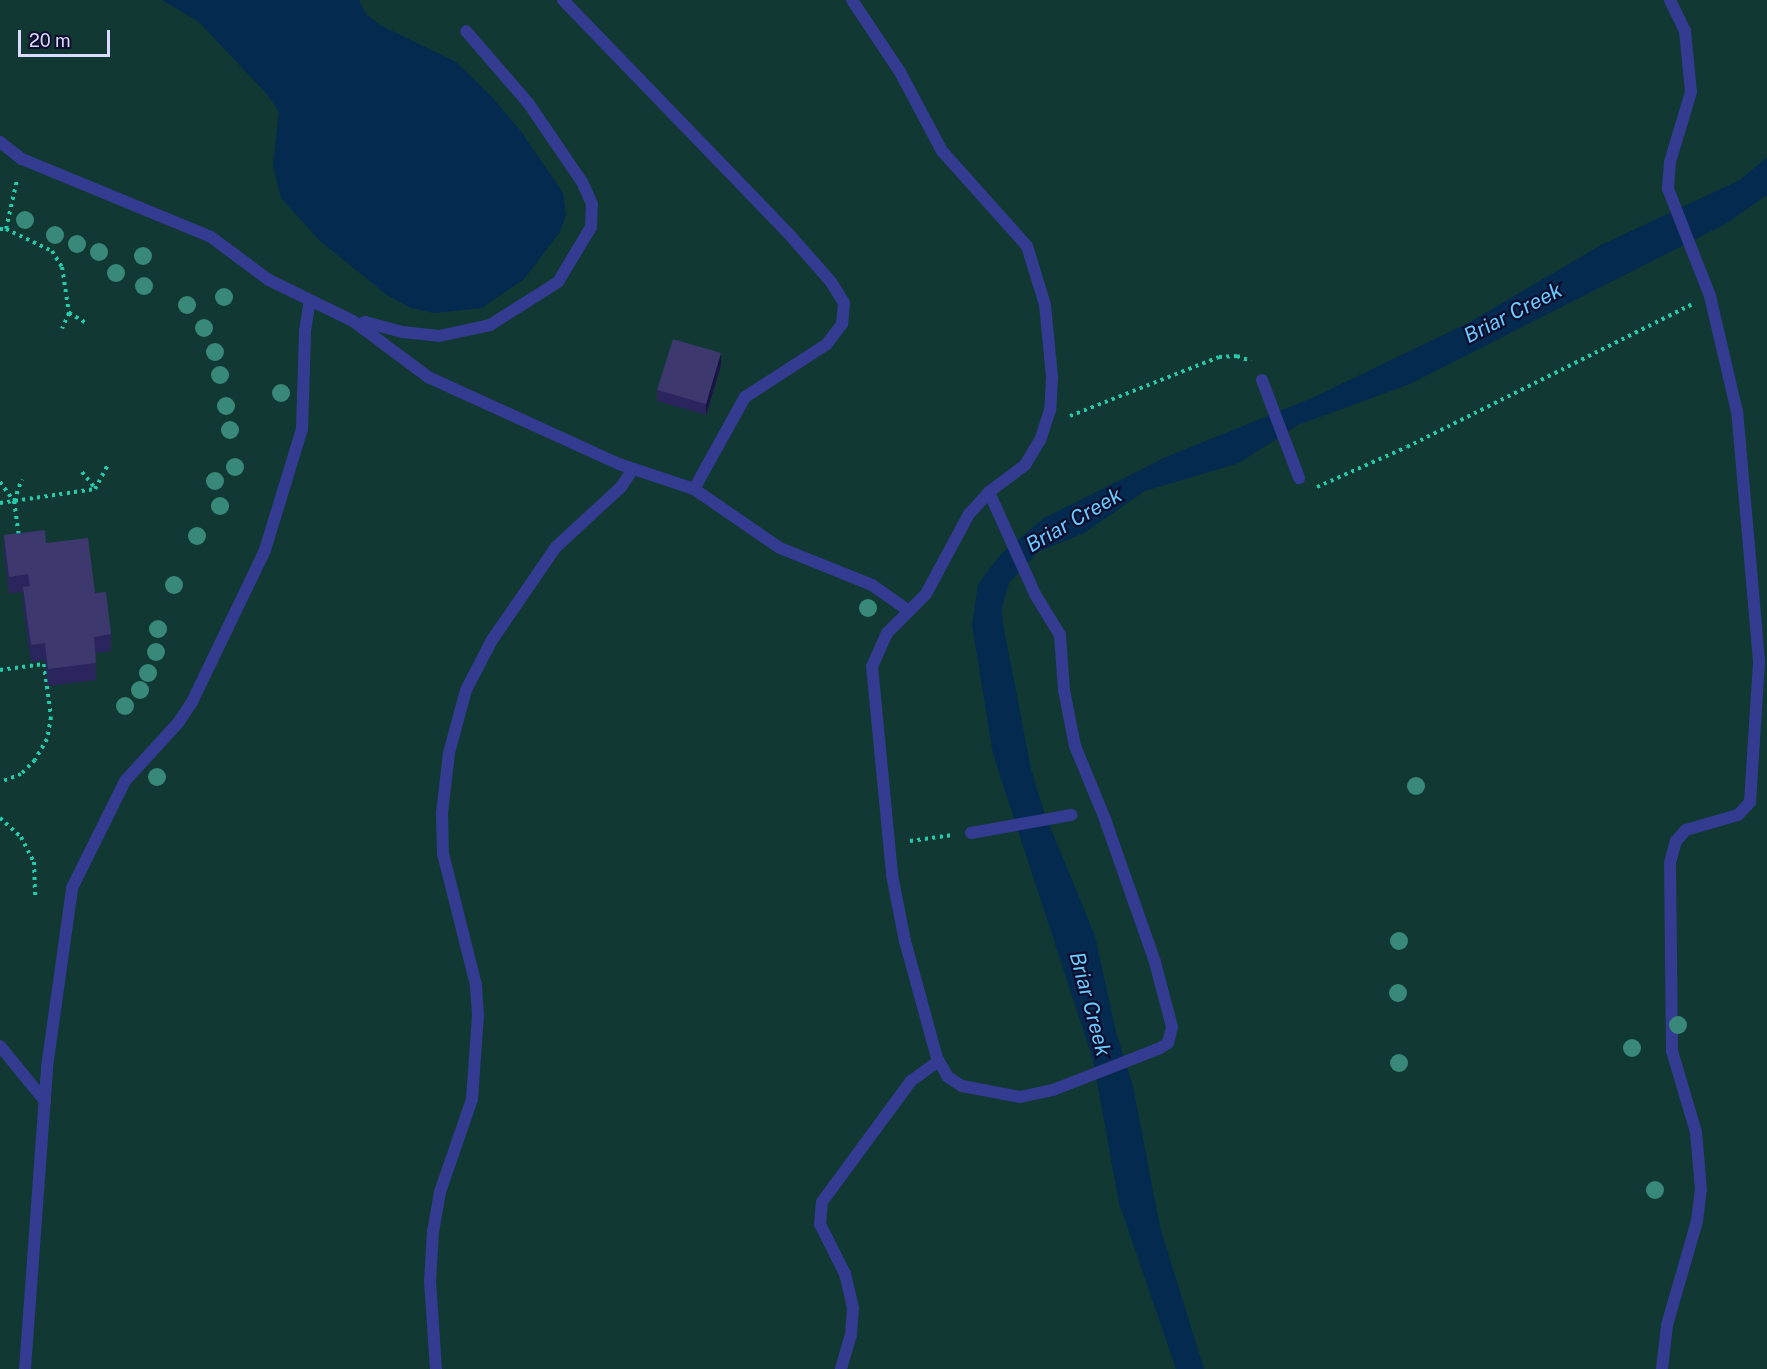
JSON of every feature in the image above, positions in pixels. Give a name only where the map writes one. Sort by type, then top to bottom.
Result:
[{"type":"lane","points":[[563,0],[789,232],[831,282],[844,303],[842,324],[827,344],[745,397],[694,489]]},
{"type":"lane","points":[[852,0],[900,72],[935,141],[1016,230],[1032,254],[1043,291],[1050,337],[1048,414],[1031,458],[989,492],[962,524],[926,594],[881,640],[872,666],[888,844],[904,941],[939,1061],[953,1082],[1002,1096],[1031,1096],[1077,1081],[1165,1046],[1171,1033],[1165,995],[1105,819],[1075,746],[1064,690],[1060,635],[1035,594],[989,492]]},
{"type":"lane","points":[[1662,1369],[1669,1316],[1695,1228],[1701,1190],[1696,1132],[1672,1051],[1670,863],[1676,841],[1686,830],[1738,815],[1750,802],[1759,661],[1737,412],[1710,296],[1669,194],[1670,162],[1691,92],[1685,31],[1670,0]]},
{"type":"lane","points":[[359,326],[365,322],[402,332],[440,336],[490,325],[558,282],[591,227],[592,204],[582,182],[529,104],[466,31]]},
{"type":"lane","points":[[0,142],[22,159],[211,237],[270,280],[359,326],[428,377],[633,469],[694,489],[780,548],[872,585],[909,611]]},
{"type":"lane","points":[[25,1369],[45,1101],[72,888],[125,781],[178,723],[196,695],[265,550],[302,429],[305,331],[310,301]]},
{"type":"lane","points":[[1262,380],[1299,478]]},
{"type":"lane","points":[[436,1369],[430,1282],[433,1232],[440,1192],[472,1099],[478,1016],[476,985],[443,854],[442,813],[449,753],[466,690],[492,640],[551,553],[621,487],[633,469]]},
{"type":"lane","points":[[971,833],[1071,815]]},
{"type":"lane","points":[[0,1046],[45,1101]]},
{"type":"lane","points":[[841,1369],[851,1335],[853,1308],[845,1275],[820,1224],[822,1202],[911,1081],[939,1061]]},
{"type":"path","points":[[22,159],[3,229],[51,251],[62,267],[69,313],[62,328]]},
{"type":"path","points":[[1299,478],[1306,489],[1316,488],[1407,447],[1710,296]]},
{"type":"path","points":[[69,313],[86,323]]},
{"type":"path","points":[[1048,414],[1079,415],[1219,357],[1247,359],[1254,363],[1262,380]]},
{"type":"path","points":[[95,489],[107,466]]},
{"type":"path","points":[[82,472],[95,489]]},
{"type":"path","points":[[20,549],[14,501],[22,479]]},
{"type":"path","points":[[0,482],[14,501]]},
{"type":"path","points":[[0,503],[95,489]]},
{"type":"path","points":[[0,670],[44,664],[51,717],[47,739],[35,760],[21,774],[0,782]]},
{"type":"path","points":[[0,818],[21,837],[34,862],[35,896]]},
{"type":"path","points":[[888,844],[971,833]]},
{"type":"green space","points":[[0,0],[1767,0],[1767,1369],[0,1369]]},
{"type":"water","points":[[162,0],[359,0],[366,14],[380,25],[456,62],[491,96],[520,130],[563,193],[566,215],[560,232],[524,279],[482,308],[434,313],[411,308],[387,295],[320,241],[281,198],[273,166],[279,112],[266,93],[199,22]]},
{"type":"water","name":"Briar Creek","points":[[1767,157],[1767,195],[1727,223],[1410,384],[1298,425],[1239,463],[1145,491],[1084,533],[1038,552],[1009,583],[1002,608],[1003,624],[1031,769],[1044,812],[1095,936],[1116,1032],[1133,1086],[1160,1227],[1204,1369],[1176,1369],[1119,1203],[1093,1060],[993,754],[972,625],[978,584],[1001,554],[1044,518],[1166,457],[1312,398],[1468,323],[1601,245],[1740,180]]},
{"type":"building","points":[[673,339],[721,353],[706,404],[657,390]]},
{"type":"building","points":[[45,530],[46,543],[88,538],[95,593],[106,592],[111,634],[94,637],[96,663],[48,669],[45,643],[31,645],[23,587],[30,586],[28,574],[9,577],[4,535]]}]
